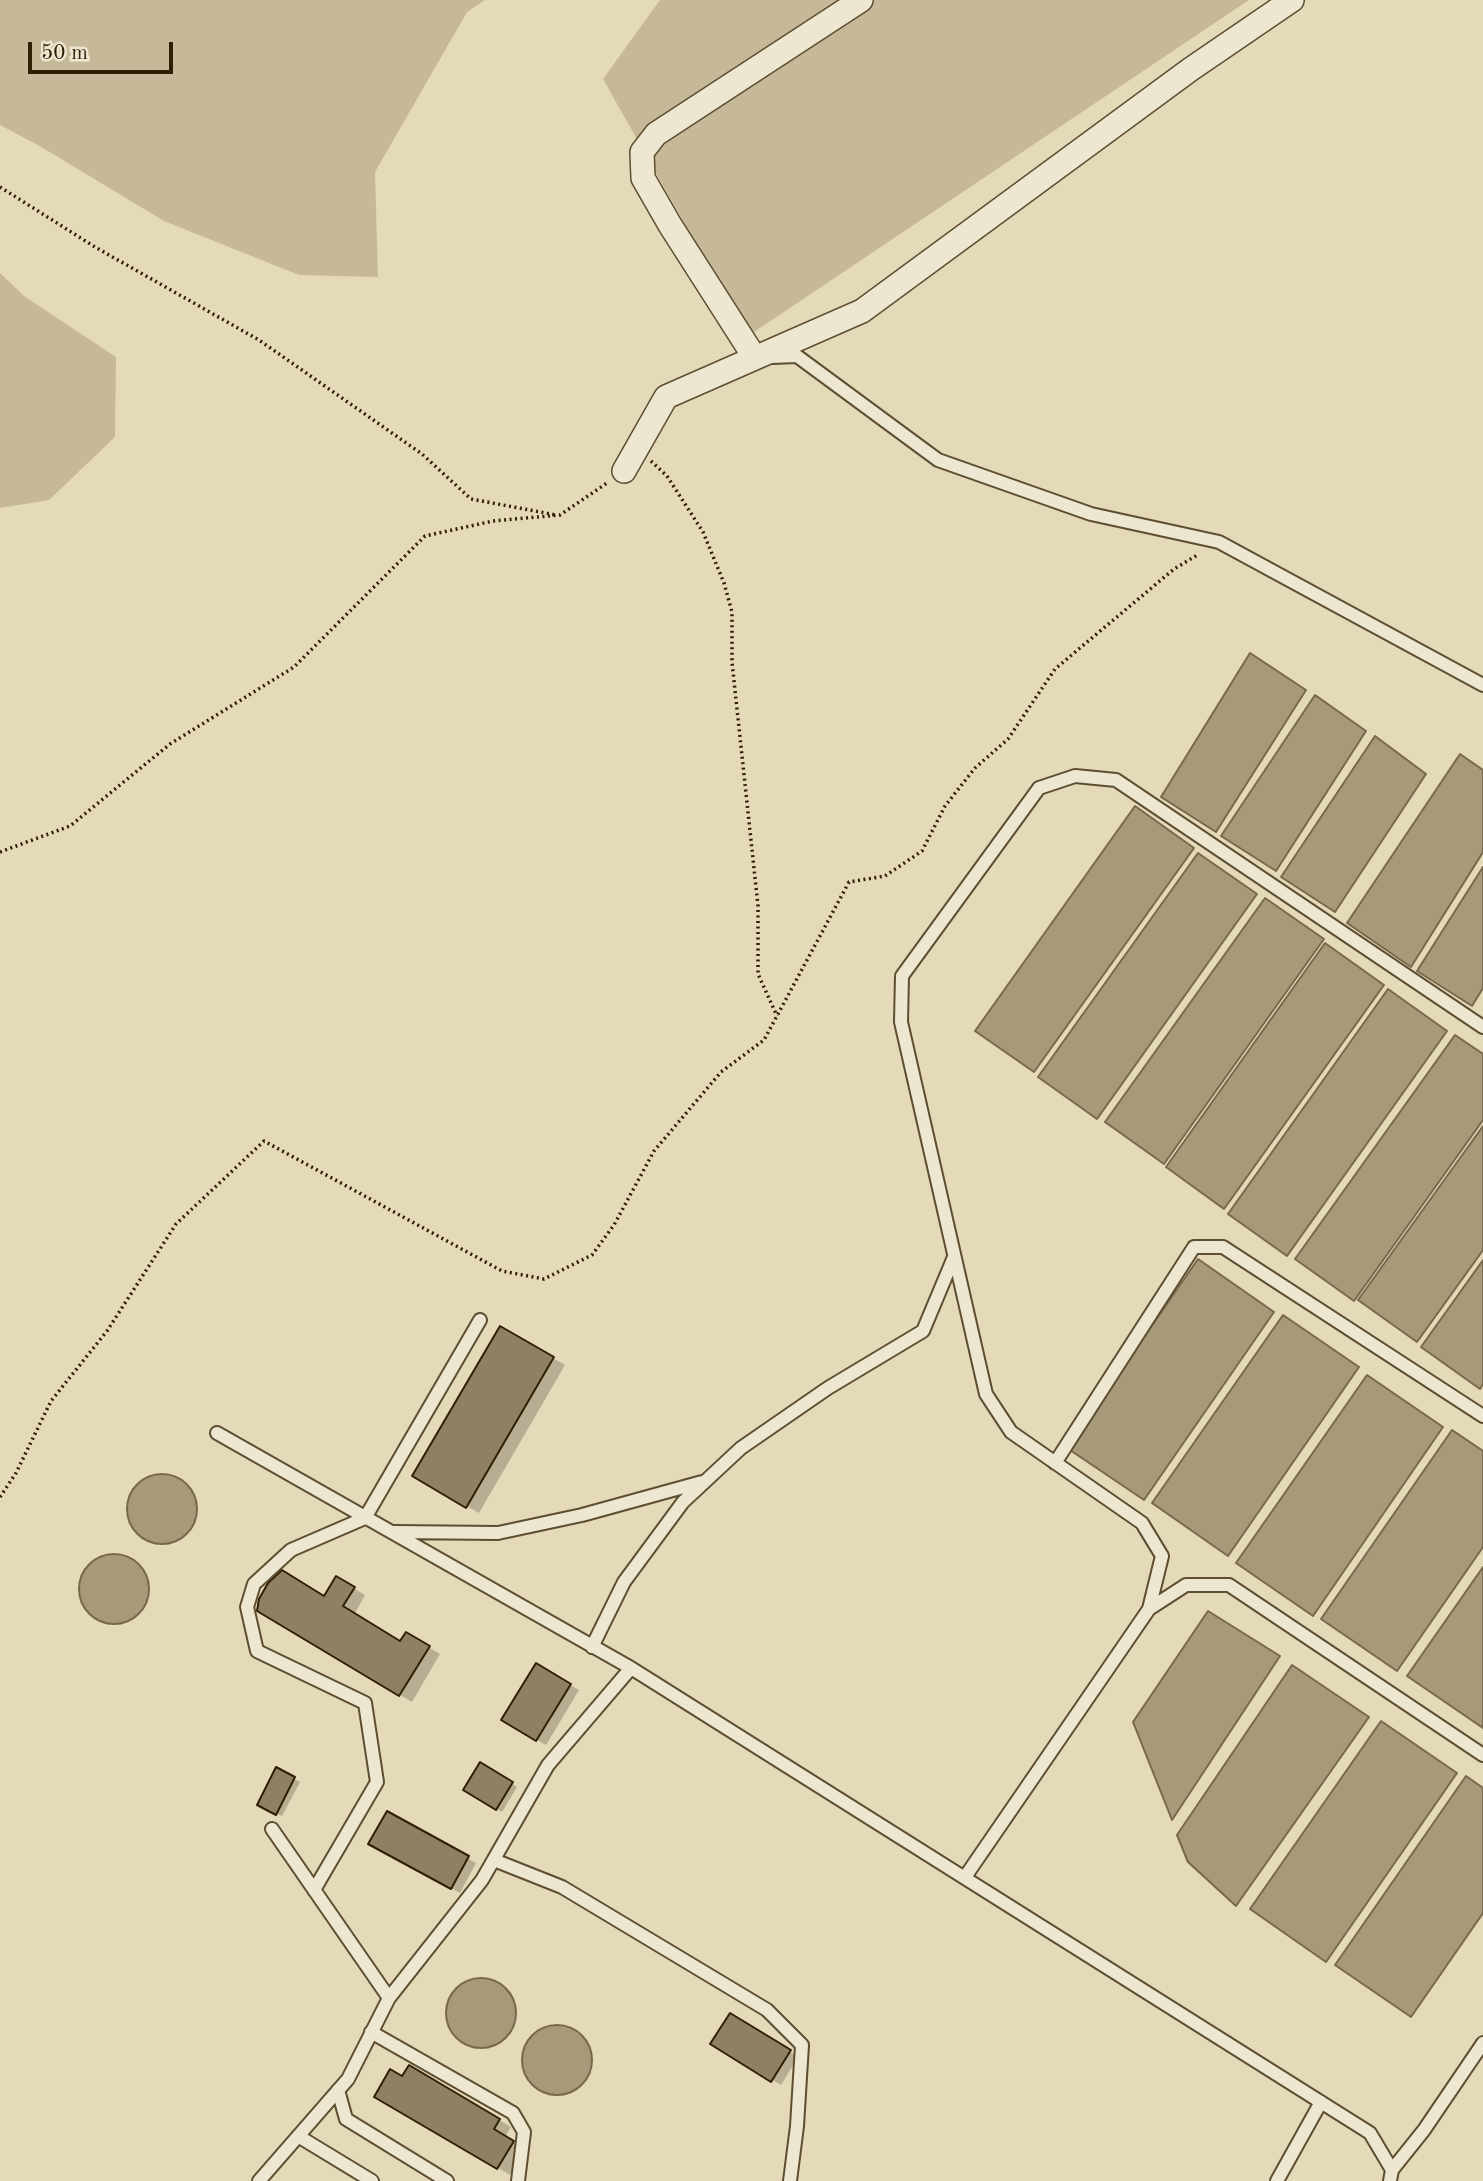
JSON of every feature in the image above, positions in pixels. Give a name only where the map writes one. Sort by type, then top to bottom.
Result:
[{"type":"street","points":[[755,358],[643,178],[642,152],[656,134],[861,0]]},
{"type":"street","points":[[624,471],[666,397],[862,311],[1191,69],[1292,0]]},
{"type":"lane","points":[[755,358],[797,356],[938,460],[1091,514],[1219,542],[1483,685]]},
{"type":"lane","points":[[965,1877],[1149,1609],[1162,1556],[1142,1522],[1011,1432],[986,1394],[901,1022],[902,976],[1039,789],[1075,776],[1116,780],[1483,1027]]},
{"type":"lane","points":[[1055,1463],[1194,1247],[1223,1247],[1483,1416]]},
{"type":"lane","points":[[593,1647],[624,1582],[683,1502],[741,1448],[828,1388],[923,1331],[954,1256]]},
{"type":"lane","points":[[314,1890],[377,1782],[365,1703],[257,1651],[247,1608],[254,1584],[291,1550],[365,1518],[480,1320]]},
{"type":"lane","points":[[217,1433],[631,1668],[1321,2102],[1370,2133],[1391,2175],[1483,2043]]},
{"type":"lane","points":[[391,1532],[498,1533],[582,1515],[705,1481]]},
{"type":"lane","points":[[1149,1609],[1186,1585],[1229,1585],[1483,1755]]},
{"type":"lane","points":[[259,2181],[348,2079],[389,1997],[482,1880],[548,1765],[631,1668]]},
{"type":"lane","points":[[272,1829],[389,1997]]},
{"type":"lane","points":[[494,1860],[562,1887],[767,2011],[802,2045],[797,2126],[790,2181]]},
{"type":"lane","points":[[371,2032],[513,2113],[524,2132],[517,2181]]},
{"type":"lane","points":[[338,2090],[346,2119],[447,2181]]},
{"type":"lane","points":[[1277,2181],[1321,2102]]},
{"type":"lane","points":[[298,2136],[372,2181]]},
{"type":"path","points":[[0,187],[95,247],[259,340],[422,454],[471,499],[561,516]]},
{"type":"path","points":[[638,447],[667,476],[703,532],[724,583],[732,612],[732,662],[758,906],[758,974],[777,1016]]},
{"type":"path","points":[[0,852],[70,826],[170,744],[294,667],[425,536],[493,521],[561,516],[624,471]]},
{"type":"path","points":[[0,1497],[16,1473],[51,1401],[107,1331],[176,1224],[264,1141],[502,1271],[544,1279],[593,1255],[614,1225],[654,1151],[721,1072],[764,1040],[849,883],[885,876],[922,851],[944,806],[975,768],[1008,738],[1055,669],[1174,569],[1219,542]]},
{"type":"shaded area","points":[[0,0],[485,0],[467,12],[375,172],[378,277],[299,275],[164,221],[0,125]]},
{"type":"shaded area","points":[[660,0],[1249,0],[748,336],[603,79]]},
{"type":"shaded area","points":[[0,273],[24,296],[116,357],[115,437],[49,500],[0,508]]},
{"type":"shaded area","points":[[1250,653],[1306,690],[1216,832],[1161,797]]},
{"type":"shaded area","points":[[1315,695],[1366,731],[1276,871],[1221,836]]},
{"type":"shaded area","points":[[1375,736],[1426,774],[1335,912],[1281,877]]},
{"type":"shaded area","points":[[1460,754],[1483,770],[1483,852],[1411,967],[1347,923]]},
{"type":"shaded area","points":[[1135,806],[1194,848],[1034,1072],[975,1031]]},
{"type":"shaded area","points":[[1198,853],[1257,894],[1097,1119],[1038,1077]]},
{"type":"shaded area","points":[[1483,867],[1483,988],[1472,1006],[1417,971]]},
{"type":"shaded area","points":[[1265,898],[1324,939],[1164,1164],[1105,1122]]},
{"type":"shaded area","points":[[1325,943],[1384,985],[1224,1209],[1166,1167]]},
{"type":"shaded area","points":[[1388,989],[1447,1031],[1287,1256],[1228,1214]]},
{"type":"shaded area","points":[[1455,1035],[1483,1054],[1483,1120],[1354,1301],[1295,1259]]},
{"type":"shaded area","points":[[1483,1126],[1483,1250],[1417,1342],[1358,1300]]},
{"type":"shaded area","points":[[1198,1259],[1274,1312],[1144,1500],[1067,1448]]},
{"type":"shaded area","points":[[1483,1260],[1483,1384],[1480,1389],[1421,1347]]},
{"type":"shaded area","points":[[1283,1315],[1359,1367],[1228,1556],[1152,1503]]},
{"type":"shaded area","points":[[1367,1375],[1443,1427],[1313,1616],[1236,1563]]},
{"type":"shaded area","points":[[1452,1430],[1483,1451],[1483,1547],[1397,1671],[1321,1619]]},
{"type":"shaded area","points":[[169,1474],[182,1480],[191,1489],[195,1495],[195,1523],[187,1534],[176,1542],[155,1544],[137,1534],[129,1523],[127,1502],[137,1484],[148,1476]]},
{"type":"shaded area","points":[[121,1554],[134,1560],[143,1569],[147,1575],[147,1603],[139,1614],[128,1622],[107,1624],[89,1614],[81,1603],[79,1582],[89,1564],[100,1556]]},
{"type":"shaded area","points":[[1483,1567],[1483,1728],[1407,1676]]},
{"type":"shaded area","points":[[1208,1611],[1280,1656],[1172,1820],[1133,1722]]},
{"type":"shaded area","points":[[1292,1665],[1369,1717],[1236,1906],[1188,1862],[1177,1835]]},
{"type":"shaded area","points":[[1381,1721],[1457,1773],[1326,1962],[1250,1909]]},
{"type":"shaded area","points":[[1466,1776],[1483,1788],[1483,1913],[1411,2017],[1335,1965]]},
{"type":"shaded area","points":[[488,1978],[501,1984],[510,1993],[514,1999],[514,2027],[506,2038],[495,2046],[474,2048],[456,2038],[448,2027],[446,2006],[456,1988],[467,1980]]},
{"type":"shaded area","points":[[564,2025],[577,2031],[586,2040],[590,2046],[590,2074],[582,2085],[571,2093],[550,2095],[532,2085],[524,2074],[522,2053],[532,2035],[543,2027]]},
{"type":"building","points":[[500,1326],[554,1357],[466,1508],[412,1476]]},
{"type":"building","points":[[282,1570],[324,1596],[336,1576],[355,1587],[343,1606],[400,1641],[406,1632],[430,1646],[399,1696],[257,1611],[259,1599],[268,1583]]},
{"type":"building","points":[[536,1663],[571,1684],[536,1741],[501,1720]]},
{"type":"building","points":[[480,1762],[513,1782],[496,1810],[463,1790]]},
{"type":"building","points":[[276,1767],[295,1777],[276,1815],[257,1805]]},
{"type":"building","points":[[387,1811],[469,1856],[451,1889],[368,1844]]},
{"type":"building","points":[[730,2013],[791,2050],[771,2082],[710,2044]]},
{"type":"building","points":[[409,2065],[500,2119],[494,2129],[514,2141],[497,2169],[374,2097],[390,2069],[402,2076]]}]
